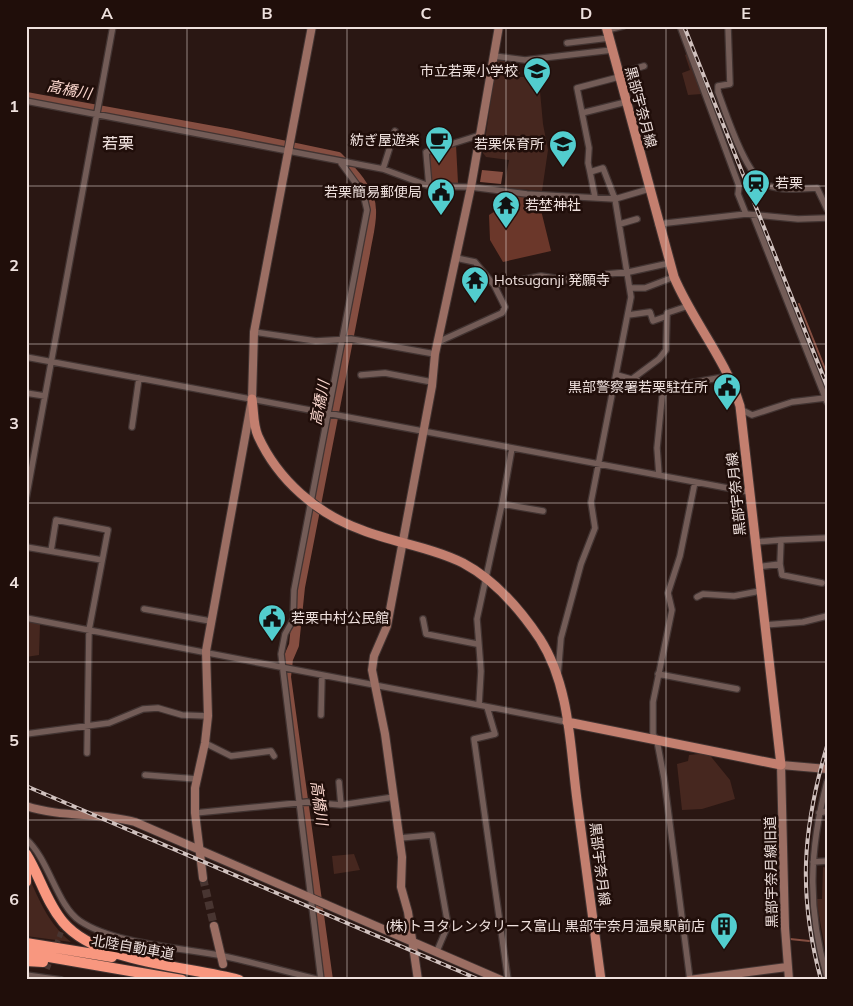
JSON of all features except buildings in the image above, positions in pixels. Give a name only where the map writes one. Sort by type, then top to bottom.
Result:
[{"type":"highway","points":[[26,854],[56,913],[68,928],[83,940],[118,954],[237,980]]},
{"type":"highway","points":[[26,874],[26,882]]},
{"type":"highway","name":"北陸自動車道","points":[[26,943],[237,980]]},
{"type":"highway","name":"北陸自動車道","points":[[26,953],[182,980]]},
{"type":"highway","points":[[26,961],[160,976]]},
{"type":"main road","name":"黒部宇奈月線","points":[[607,31],[658,224],[674,277],[688,306],[729,376],[740,409],[781,764]]},
{"type":"main road","name":"黒部宇奈月線","points":[[252,399],[258,435],[266,450],[287,480],[311,502],[344,523],[463,563],[486,578],[508,598],[541,642],[558,675],[567,722],[601,980]]},
{"type":"main road","points":[[567,722],[781,764]]},
{"type":"street","points":[[26,499],[113,26]]},
{"type":"street","points":[[203,878],[195,813],[197,779],[205,742],[208,716],[206,651],[252,399],[254,332],[290,153],[312,26]]},
{"type":"street","points":[[418,980],[408,912],[401,887],[402,857],[385,734],[372,670],[374,656],[387,626],[424,431],[435,354],[471,187],[499,26]]},
{"type":"street","points":[[567,43],[623,26]]},
{"type":"street","points":[[680,26],[739,186],[738,194],[749,214],[826,400],[783,405],[752,415],[740,409]]},
{"type":"street","points":[[728,26],[730,84],[718,86],[745,160],[760,181],[766,185],[794,189],[817,188],[827,209]]},
{"type":"street","points":[[494,56],[525,60],[612,50]]},
{"type":"street","points":[[595,197],[588,163],[589,148],[577,88],[644,66]]},
{"type":"street","points":[[26,101],[341,163],[383,169],[429,186],[471,187],[527,194],[615,198],[649,189]]},
{"type":"street","points":[[582,113],[626,102]]},
{"type":"street","points":[[383,169],[394,131]]},
{"type":"street","points":[[429,186],[426,152],[480,135]]},
{"type":"street","points":[[26,839],[47,867],[70,911],[78,920],[100,931],[223,960],[320,980],[282,668],[282,644],[293,620],[294,590],[367,210],[362,193],[341,163]]},
{"type":"street","points":[[558,675],[561,638],[580,564],[594,528],[591,502],[618,375],[632,288],[615,198],[603,168],[590,172]]},
{"type":"street","points":[[658,224],[749,214],[798,219],[827,218]]},
{"type":"street","points":[[620,224],[637,219]]},
{"type":"street","points":[[438,342],[502,313],[505,307],[494,285],[475,262],[456,258]]},
{"type":"street","points":[[494,285],[541,276],[581,282],[606,274],[629,272],[670,263]]},
{"type":"street","points":[[632,288],[644,288],[674,277]]},
{"type":"street","points":[[632,379],[659,360],[666,350],[667,316],[670,311],[688,306]]},
{"type":"street","points":[[628,315],[650,312],[653,321],[667,316]]},
{"type":"street","points":[[254,332],[316,340],[342,339],[435,354]]},
{"type":"street","points":[[26,357],[749,492]]},
{"type":"street","points":[[361,375],[385,373],[432,382]]},
{"type":"street","points":[[618,375],[663,388],[729,376]]},
{"type":"street","points":[[132,427],[139,378]]},
{"type":"street","points":[[659,475],[657,448],[663,388]]},
{"type":"street","points":[[26,393],[45,396]]},
{"type":"street","points":[[479,705],[481,671],[477,644],[477,619],[512,448]]},
{"type":"street","points":[[694,482],[680,556],[668,593],[672,610],[653,702],[653,734],[657,740],[690,980],[787,967]]},
{"type":"street","points":[[502,504],[543,511]]},
{"type":"street","points":[[51,551],[56,520],[108,530],[89,630],[87,753]]},
{"type":"street","points":[[754,542],[827,538]]},
{"type":"street","points":[[781,540],[780,564],[782,575],[822,583]]},
{"type":"street","points":[[26,547],[102,560]]},
{"type":"street","points":[[757,567],[780,564]]},
{"type":"street","points":[[697,597],[703,594],[734,596],[760,591]]},
{"type":"street","points":[[144,609],[210,621]]},
{"type":"street","points":[[764,625],[803,622],[827,616]]},
{"type":"street","points":[[26,618],[206,651],[282,668],[567,722]]},
{"type":"street","points":[[424,619],[426,634],[477,644]]},
{"type":"street","points":[[658,674],[737,689]]},
{"type":"street","points":[[321,715],[322,675]]},
{"type":"street","points":[[487,707],[495,734],[474,740],[508,980]]},
{"type":"street","points":[[26,734],[109,723],[143,709],[158,708],[182,715],[208,716]]},
{"type":"street","points":[[205,742],[231,756],[271,751],[274,756]]},
{"type":"street","points":[[781,764],[827,769]]},
{"type":"street","name":"黒部宇奈月線旧道","points":[[781,764],[788,980]]},
{"type":"street","points":[[145,775],[197,779]]},
{"type":"street","points":[[339,782],[341,805]]},
{"type":"street","points":[[827,782],[819,813],[812,862],[814,923],[827,977]]},
{"type":"street","points":[[195,813],[299,802],[341,805],[394,797]]},
{"type":"street","points":[[26,806],[43,812],[118,817],[135,822],[311,896],[501,980]]},
{"type":"street","points":[[819,813],[827,811]]},
{"type":"street","points":[[400,838],[432,835],[448,925],[437,951]]},
{"type":"street","points":[[812,862],[827,861]]},
{"type":"street","points":[[67,919],[70,911]]},
{"type":"street","points":[[214,926],[223,960]]},
{"type":"street","points":[[42,978],[47,969]]},
{"type":"street","points":[[26,975],[61,980]]},
{"type":"shaded area","points":[[687,54],[702,94],[688,95],[682,73],[690,70],[685,55]]},
{"type":"shaded area","points":[[497,60],[520,64],[520,77],[537,77],[539,80],[543,124],[548,150],[542,191],[504,188],[509,160],[486,157],[483,153]]},
{"type":"shaded area","points":[[456,145],[458,183],[431,183],[428,154]]},
{"type":"shaded area","points":[[482,170],[503,172],[501,184],[480,182]]},
{"type":"shaded area","points":[[508,195],[538,198],[551,251],[503,262],[490,240],[489,215],[508,203]]},
{"type":"shaded area","points":[[26,621],[40,624],[39,655],[26,657]]},
{"type":"shaded area","points":[[708,753],[730,780],[735,799],[702,809],[682,810],[677,764],[688,761],[689,755]]},
{"type":"shaded area","points":[[354,854],[360,870],[334,874],[332,856]]},
{"type":"shaded area","points":[[823,867],[827,868],[825,948],[816,899],[822,899]]},
{"type":"shaded area","points":[[30,880],[42,906],[57,929],[71,942],[26,936],[26,900],[29,897]]},
{"type":"waterway","name":"高橋川","points":[[26,97],[230,134],[338,157],[349,168],[368,195],[371,210],[370,226],[300,587],[294,645],[288,659],[286,677],[328,980]]},
{"type":"waterway","points":[[799,304],[827,374]]},
{"type":"waterway","points":[[790,939],[809,941]]},
{"type":"tunnel","points":[[203,878],[214,926]]},
{"type":"tunnel","points":[[47,969],[65,922]]},
{"type":"railway","points":[[684,26],[827,386]]},
{"type":"railway","points":[[821,980],[809,920],[806,863],[812,806],[827,746]]},
{"type":"railway","points":[[26,786],[480,980]]},
{"type":"place","name":"市立若栗小学校","points":[[537,95]]},
{"type":"place","name":"紡ぎ屋遊楽","points":[[439,164]]},
{"type":"place","name":"若栗保育所","points":[[563,168]]},
{"type":"place","name":"若栗","points":[[756,207]]},
{"type":"place","name":"若栗簡易郵便局","points":[[441,216]]},
{"type":"place","name":"若埜神社","points":[[506,229]]},
{"type":"place","name":"Hotsuganji 発願寺","points":[[475,304]]},
{"type":"place","name":"黒部警察署若栗駐在所","points":[[727,411]]},
{"type":"place","name":"若栗中村公民館","points":[[272,642]]},
{"type":"place","name":"(株)トヨタレンタリース富山 黒部宇奈月温泉駅前店","points":[[724,950]]},
{"type":"district","name":"若栗","points":[[118,143]]}]
